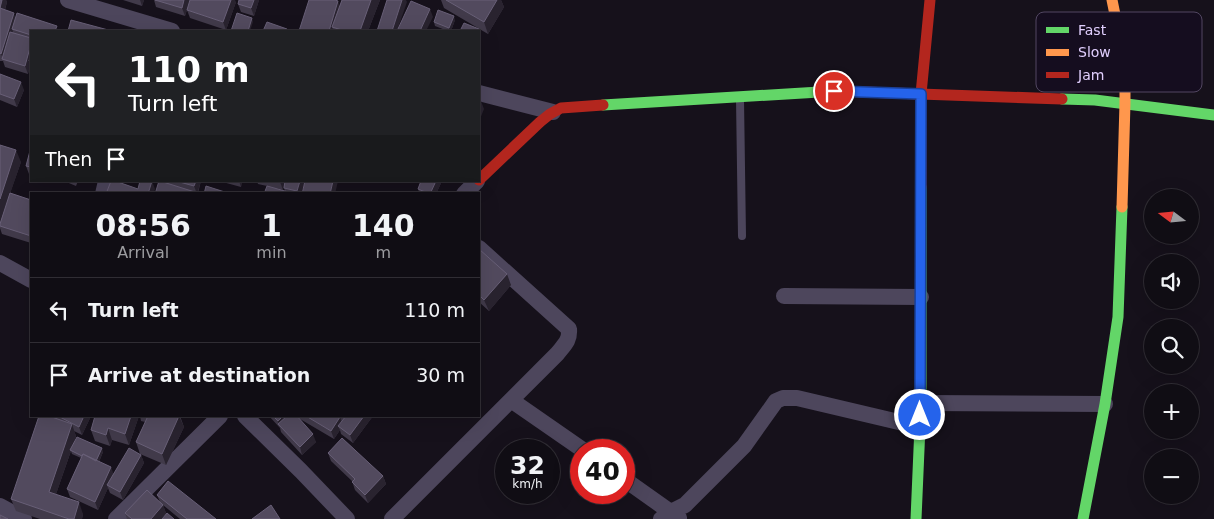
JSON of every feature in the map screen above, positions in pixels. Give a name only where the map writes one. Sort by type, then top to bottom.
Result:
[{"type":"street","points":[[68,0],[92,4],[169,30]]},
{"type":"street","points":[[916,519],[920,427],[921,94],[930,0]]},
{"type":"street","points":[[480,179],[546,116],[561,108],[834,91],[1095,100],[1214,115]]},
{"type":"street","points":[[480,92],[553,112]]},
{"type":"street","points":[[1083,519],[1106,404],[1118,317],[1125,92]]},
{"type":"street","points":[[466,192],[477,182]]},
{"type":"street","points":[[392,519],[562,348],[569,336],[568,329],[480,249]]},
{"type":"street","points":[[0,263],[30,279]]},
{"type":"street","points":[[784,296],[921,297]]},
{"type":"street","points":[[635,488],[670,517],[685,505],[744,446],[776,400],[783,398],[797,398],[920,427]]},
{"type":"street","points":[[511,400],[570,441]]},
{"type":"street","points":[[920,403],[1106,404]]},
{"type":"street","points":[[116,519],[219,417]]},
{"type":"street","points":[[246,417],[347,519]]},
{"type":"street","points":[[0,506],[24,519]]},
{"type":"lane","points":[[740,97],[742,236]]},
{"type":"building","points":[[155,0],[184,0],[182,8]]},
{"type":"building","points":[[190,0],[231,0],[223,22],[187,10]]},
{"type":"building","points":[[239,0],[254,0],[251,8],[238,4]]},
{"type":"building","points":[[309,0],[338,1],[329,30],[299,30]]},
{"type":"building","points":[[342,0],[371,0],[360,30],[342,30],[332,27]]},
{"type":"building","points":[[387,0],[402,0],[392,30],[377,30]]},
{"type":"building","points":[[446,0],[497,0],[484,22]]},
{"type":"building","points":[[411,1],[430,9],[420,30],[397,30]]},
{"type":"building","points":[[0,8],[14,13],[1,54],[0,53]]},
{"type":"building","points":[[438,10],[454,16],[449,28],[434,22]]},
{"type":"building","points":[[17,13],[57,26],[55,30],[30,30],[30,35],[12,29]]},
{"type":"building","points":[[237,13],[252,18],[248,30],[231,30]]},
{"type":"building","points":[[71,20],[108,30],[68,30]]},
{"type":"building","points":[[267,22],[287,29],[286,30],[263,30]]},
{"type":"building","points":[[464,23],[479,29],[478,30],[460,30]]},
{"type":"building","points":[[10,32],[30,38],[30,48],[25,66],[2,59]]},
{"type":"building","points":[[0,74],[21,82],[14,99],[0,94]]},
{"type":"building","points":[[0,145],[16,150],[0,199]]},
{"type":"building","points":[[30,151],[30,167],[26,166]]},
{"type":"building","points":[[111,182],[118,182],[138,189],[140,182],[152,182],[149,192],[107,192]]},
{"type":"building","points":[[159,182],[163,182],[195,192],[156,192]]},
{"type":"building","points":[[180,182],[196,182],[194,186]]},
{"type":"building","points":[[285,182],[300,182],[297,191],[284,188]]},
{"type":"building","points":[[305,182],[333,182],[330,192],[302,192]]},
{"type":"building","points":[[421,182],[436,182],[431,192],[418,189]]},
{"type":"building","points":[[206,186],[225,192],[204,192]]},
{"type":"building","points":[[267,186],[288,192],[265,192]]},
{"type":"building","points":[[10,193],[30,200],[30,236],[0,226]]},
{"type":"building","points":[[480,250],[507,274],[484,300],[480,296]]},
{"type":"building","points":[[39,417],[52,417],[72,424],[49,492],[79,502],[74,519],[69,519],[11,499]]},
{"type":"building","points":[[60,417],[84,417],[79,427]]},
{"type":"building","points":[[95,417],[131,417],[125,434],[108,428],[106,435],[91,430]]},
{"type":"building","points":[[148,417],[179,417],[162,454],[136,442]]},
{"type":"building","points":[[274,417],[282,417],[278,421]]},
{"type":"building","points":[[286,417],[298,417],[313,434],[300,447],[278,424]]},
{"type":"building","points":[[308,417],[340,417],[331,431]]},
{"type":"building","points":[[345,417],[363,417],[350,435],[338,426]]},
{"type":"building","points":[[77,437],[102,448],[96,461],[70,450]]},
{"type":"building","points":[[342,438],[383,476],[365,495],[352,482],[355,479],[328,453]]},
{"type":"building","points":[[129,448],[141,455],[120,492],[107,485]]},
{"type":"building","points":[[83,454],[111,467],[95,502],[67,489]]},
{"type":"building","points":[[168,481],[216,519],[187,519],[157,495]]},
{"type":"building","points":[[147,490],[163,505],[151,519],[132,519],[125,513]]},
{"type":"building","points":[[271,505],[280,519],[252,519]]},
{"type":"building","points":[[167,513],[174,519],[162,519]]},
{"type":"building","points":[[0,515],[8,519],[0,519]]},
{"type":"traffic: fast","points":[[603,105],[836,91]]},
{"type":"traffic: fast","points":[[1062,99],[1095,100],[1214,115]]},
{"type":"traffic: fast","points":[[916,519],[921,403],[921,187]]},
{"type":"traffic: fast","points":[[1083,519],[1105,404],[1118,317],[1122,207]]},
{"type":"traffic: slow","points":[[1112,0],[1114,12]]},
{"type":"traffic: slow","points":[[1122,207],[1125,92]]},
{"type":"traffic: jam","points":[[921,187],[921,94],[930,0]]},
{"type":"traffic: jam","points":[[836,91],[1062,99]]},
{"type":"traffic: jam","points":[[480,179],[550,114],[561,108],[603,105]]},
{"type":"route","points":[[834,91],[921,94],[920,415]]}]
